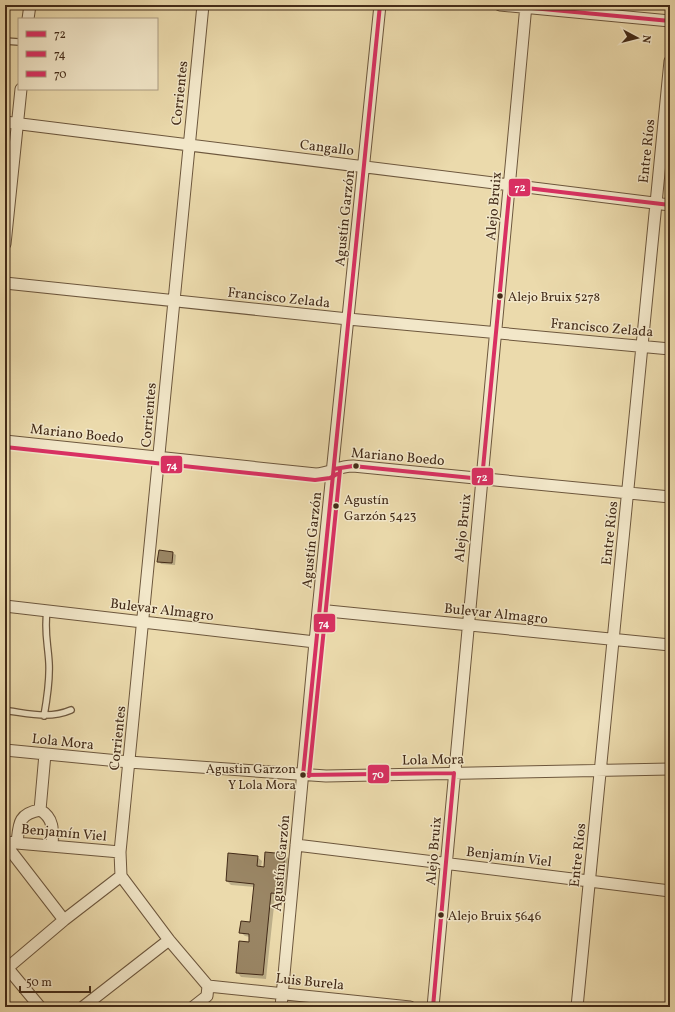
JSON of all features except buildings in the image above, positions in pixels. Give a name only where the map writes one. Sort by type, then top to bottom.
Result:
[{"type":"street","points":[[28,18],[30,5]]},
{"type":"street","name":"Corrientes","points":[[122,876],[120,852],[188,145],[203,5]]},
{"type":"street","name":"Agustín Garzón","points":[[281,1007],[318,610],[334,469],[380,5]]},
{"type":"street","points":[[500,5],[526,6],[670,21]]},
{"type":"street","name":"Alejo Bruix","points":[[434,1007],[448,863],[454,773],[526,6]]},
{"type":"street","name":"Entre Ríos","points":[[577,1007],[670,61]]},
{"type":"street","points":[[5,244],[21,90]]},
{"type":"street","name":"Cangallo","points":[[5,122],[670,205]]},
{"type":"street","name":"Francisco Zelada","points":[[5,283],[348,320],[670,349]]},
{"type":"street","name":"Mariano Boedo","points":[[5,440],[316,474],[353,466],[670,497]]},
{"type":"street","name":"Bulevar Almagro","points":[[5,606],[315,642]]},
{"type":"street","name":"Bulevar Almagro","points":[[318,610],[670,645]]},
{"type":"street","name":"Lola Mora","points":[[5,750],[303,776],[600,772],[670,769]]},
{"type":"street","points":[[40,810],[45,754]]},
{"type":"street","points":[[52,846],[51,821],[47,814],[40,810],[30,812],[23,817],[10,842],[10,850],[64,920]]},
{"type":"street","name":"Benjamín Viel","points":[[10,842],[120,852]]},
{"type":"street","name":"Benjamín Viel","points":[[296,845],[670,891]]},
{"type":"street","points":[[40,1007],[6,968],[64,920],[122,876],[169,940],[207,996],[193,1007]]},
{"type":"street","points":[[83,1007],[169,940]]},
{"type":"street","name":"Luis Burela","points":[[207,996],[283,993],[410,1007]]},
{"type":"lane","points":[[5,41],[18,42]]},
{"type":"lane","points":[[44,716],[49,679],[49,663],[45,638],[46,611]]},
{"type":"lane","points":[[9,711],[44,716],[61,714],[71,710]]},
{"type":"transit line","name":"72","points":[[303,775],[380,5]]},
{"type":"transit line","name":"72","points":[[500,5],[670,21]]},
{"type":"transit line","name":"72","points":[[334,469],[353,466],[482,479],[510,186],[670,205]]},
{"type":"transit line","name":"74","points":[[5,447],[315,480],[330,478],[337,474]]},
{"type":"transit line","name":"74","points":[[309,776],[340,470]]},
{"type":"transit line","name":"70","points":[[303,775],[454,773]]},
{"type":"transit line","name":"70","points":[[433,1007],[454,773]]},
{"type":"place","name":"Alejo Bruix 5278","points":[[500,296]]},
{"type":"place","name":"Agustín Garzón 5423","points":[[336,506]]},
{"type":"place","name":"Agustin Garzon Y Lola Mora","points":[[303,775]]},
{"type":"place","name":"Alejo Bruix 5646","points":[[441,915]]}]
